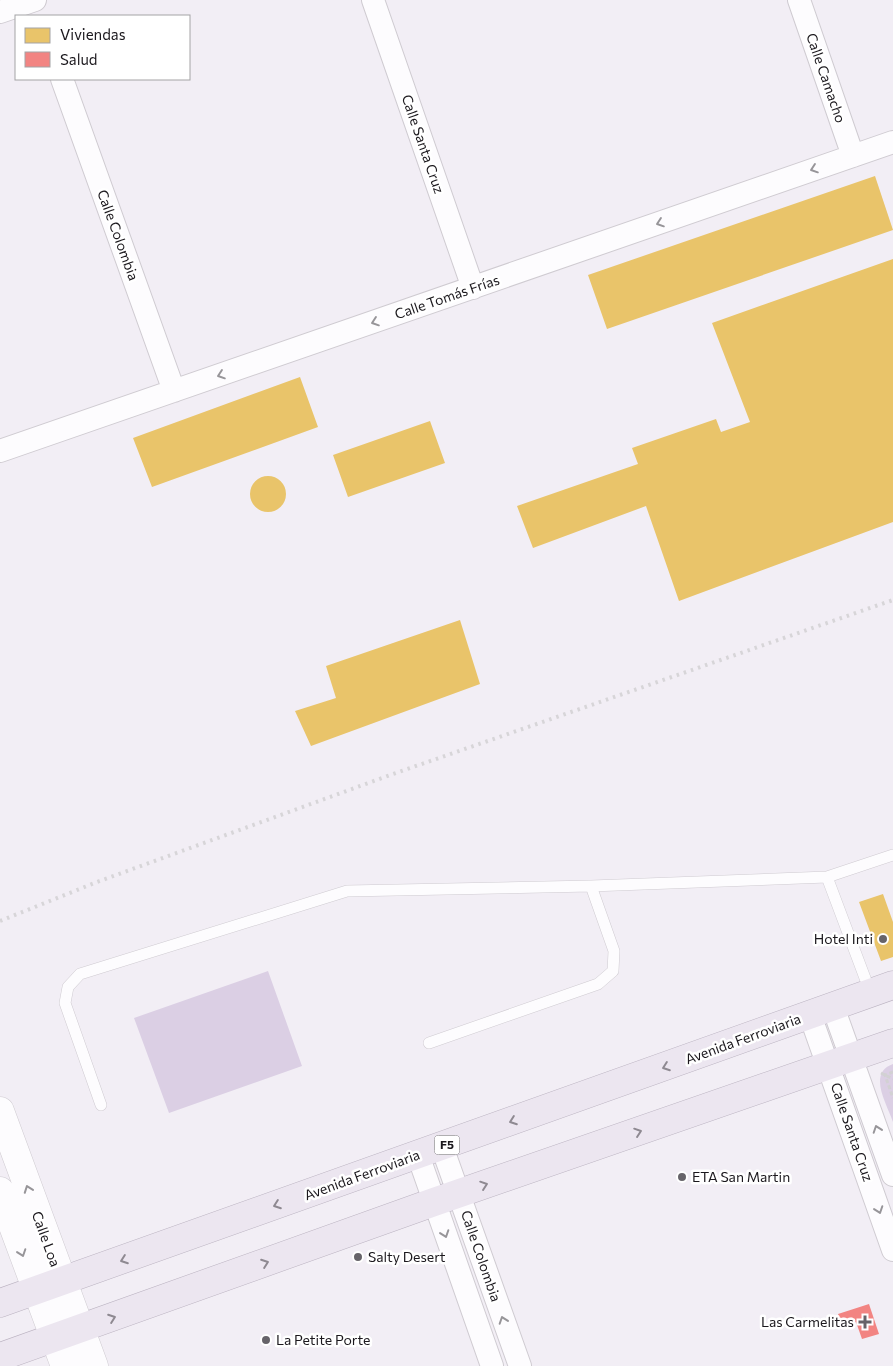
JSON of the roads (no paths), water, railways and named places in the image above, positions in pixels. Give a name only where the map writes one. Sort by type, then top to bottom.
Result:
[{"type":"highway","name":"Avenida Ferroviaria","points":[[0,1303],[36,1292],[882,989]]},
{"type":"highway","points":[[0,1357],[81,1330],[446,1198],[840,1063],[893,1043]]},
{"type":"street","points":[[0,12],[34,0],[40,15]]},
{"type":"street","name":"Calle Santa Cruz","points":[[373,0],[473,288]]},
{"type":"street","name":"Calle Camacho","points":[[799,0],[853,156]]},
{"type":"street","name":"Calle Colombia","points":[[62,80],[174,391]]},
{"type":"street","name":"Calle Tomás Frías","points":[[0,452],[893,142]]},
{"type":"street","name":"Calle Santa Cruz","points":[[822,1011],[840,1063],[893,1250]]},
{"type":"street","name":"Calle Santa Cruz","points":[[840,1063],[893,1175]]},
{"type":"street","name":"Calle Loa","points":[[0,1111],[61,1283],[94,1366]]},
{"type":"street","name":"Calle Colombia","points":[[430,1151],[446,1198],[492,1366]]},
{"type":"street","name":"Calle Loa","points":[[0,1191],[65,1366]]},
{"type":"street","name":"Calle Colombia","points":[[446,1198],[520,1366]]},
{"type":"lane","points":[[101,1106],[65,1003],[68,987],[80,974],[348,891],[591,886],[827,877],[893,855]]},
{"type":"lane","points":[[827,877],[882,989]]},
{"type":"lane","points":[[429,1042],[598,984],[613,971],[614,951],[591,886]]},
{"type":"railway","points":[[0,921],[97,882],[393,774],[893,600]]},
{"type":"place","name":"Hotel Inti","points":[[883,939]]},
{"type":"place","name":"ETA San Martin","points":[[682,1177]]},
{"type":"place","name":"Salty Desert","points":[[358,1257]]},
{"type":"place","name":"Las Carmelitas","points":[[865,1322]]},
{"type":"place","name":"La Petite Porte","points":[[266,1340]]}]
